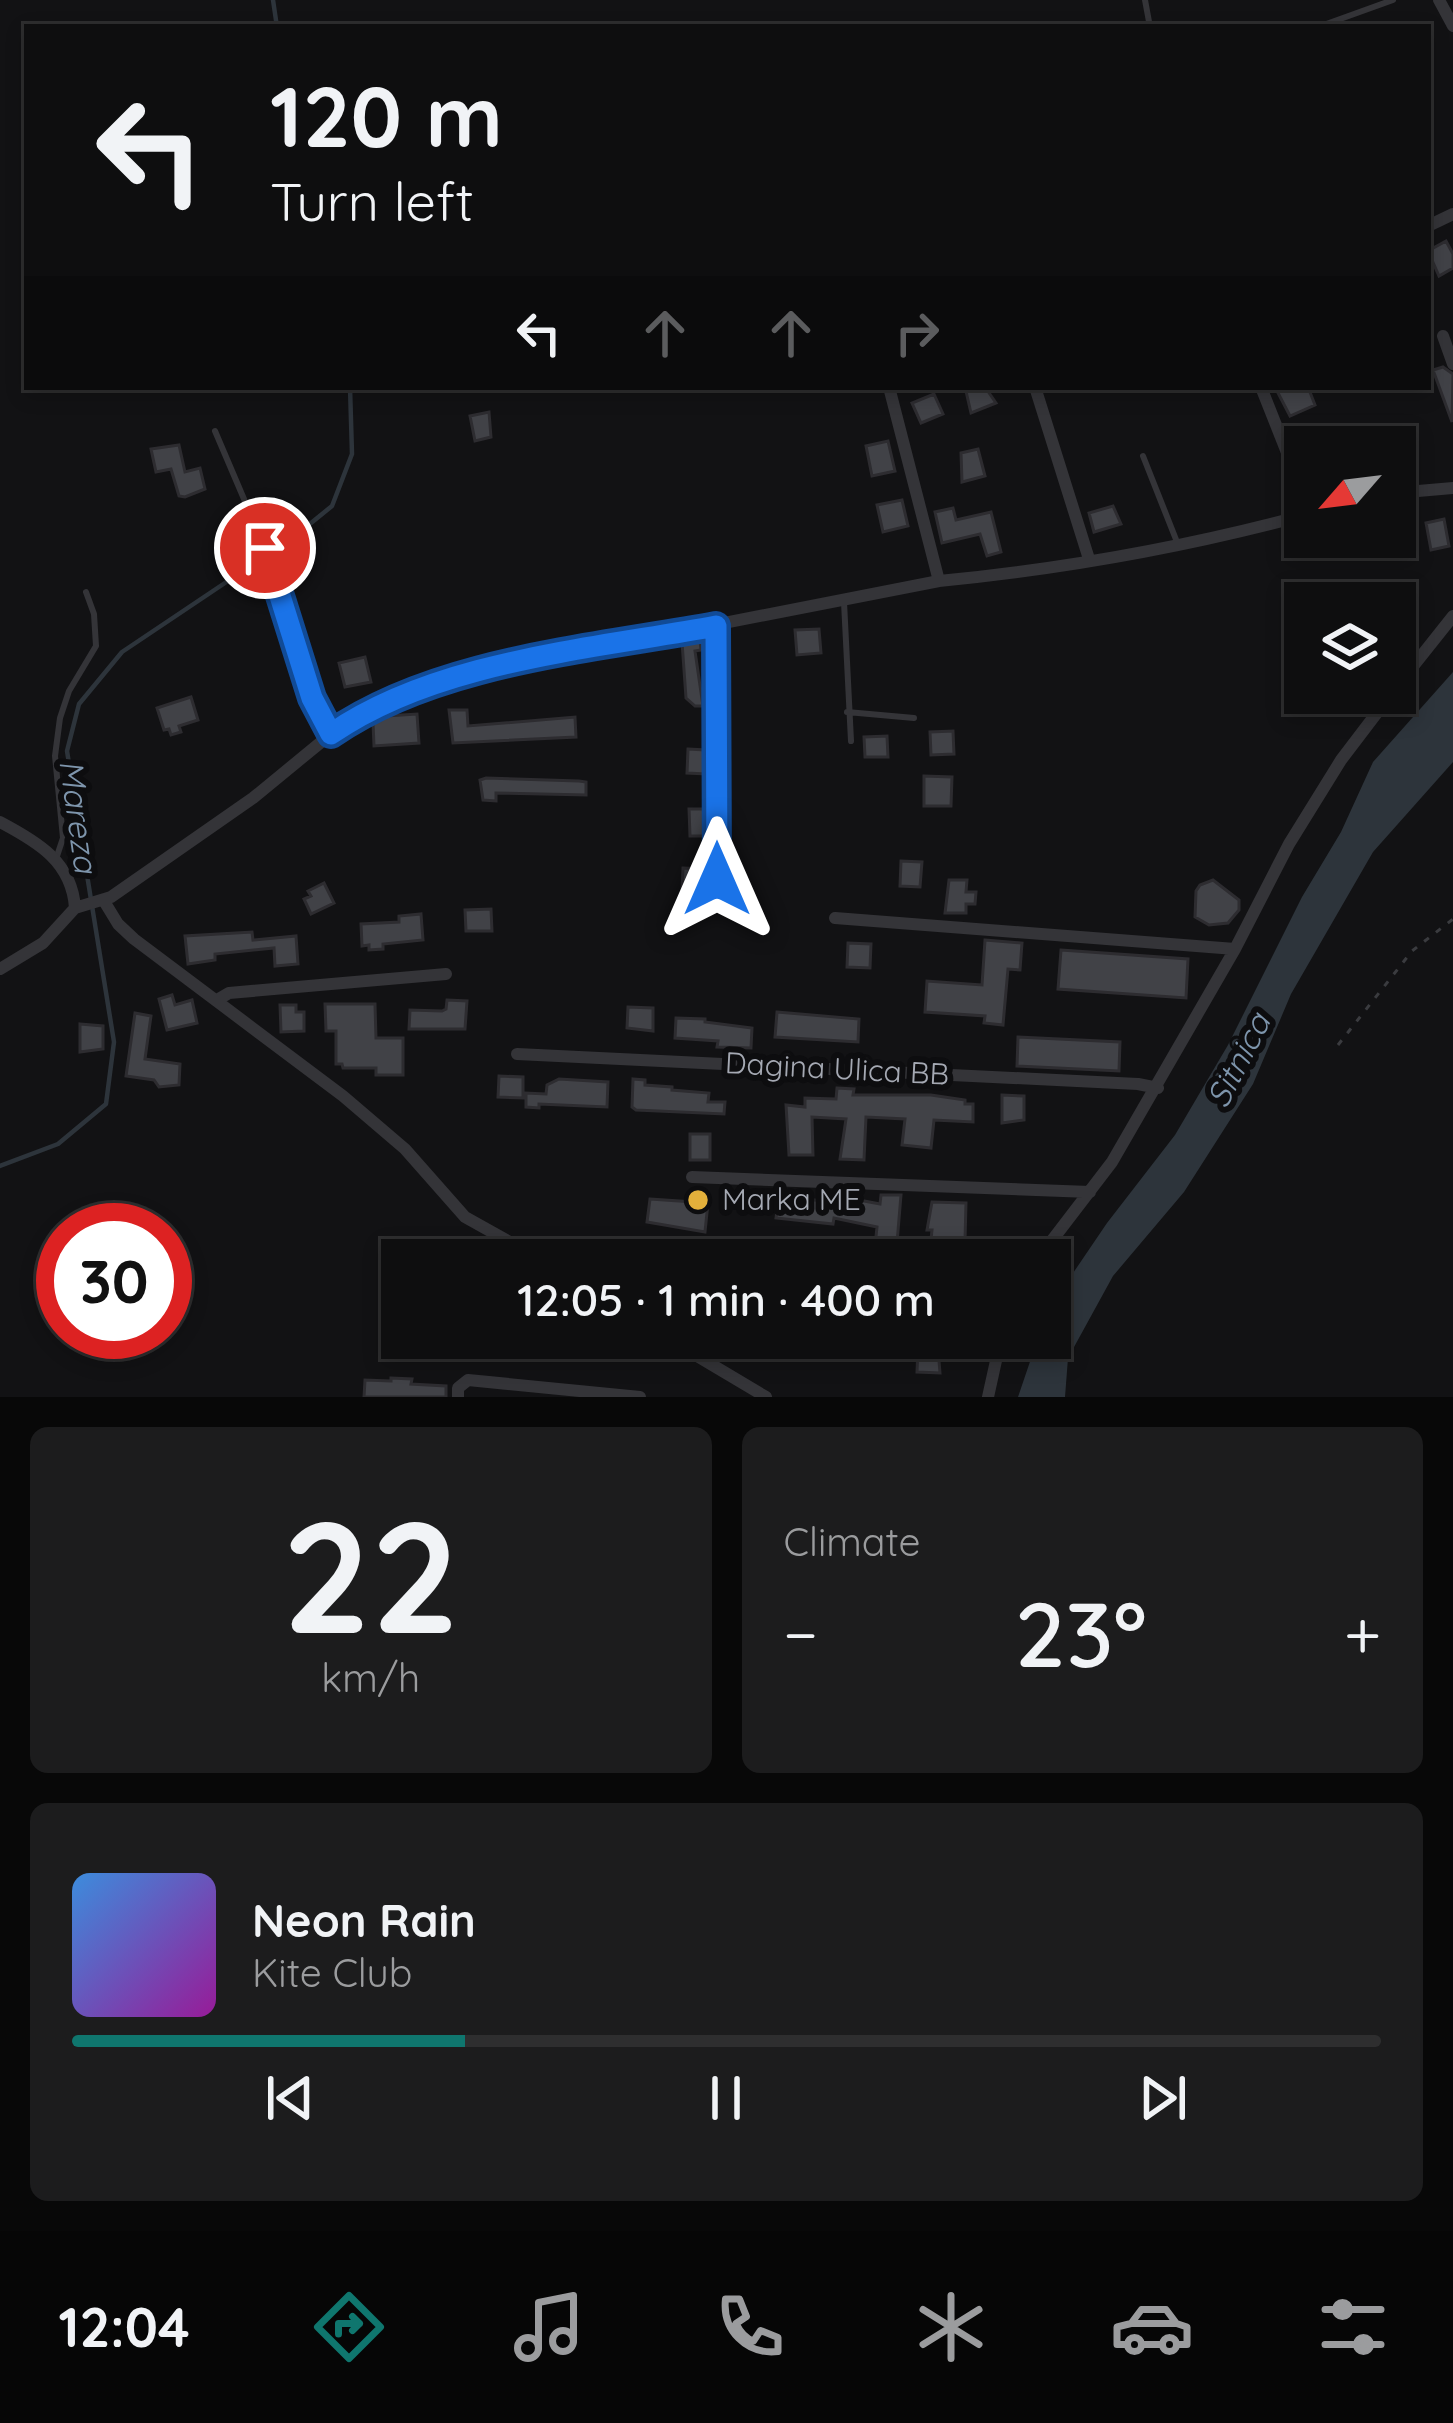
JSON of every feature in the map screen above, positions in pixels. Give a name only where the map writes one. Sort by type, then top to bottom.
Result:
[{"type":"street","points":[[1439,0],[1453,26]]},
{"type":"street","points":[[1443,336],[1453,364]]},
{"type":"street","points":[[890,390],[939,580]]},
{"type":"street","points":[[1036,390],[1089,559]]},
{"type":"street","points":[[1262,390],[1284,445]]},
{"type":"street","points":[[1416,492],[1453,488]]},
{"type":"street","points":[[0,969],[253,798],[331,734],[394,700],[484,670],[939,580],[1010,574],[1178,545],[1284,520]]},
{"type":"street","points":[[1416,663],[1453,616]]},
{"type":"street","points":[[716,626],[717,879]]},
{"type":"street","points":[[1053,1239],[1090,1192],[1158,1088],[1310,810],[1376,714]]},
{"type":"street","points":[[0,822],[56,859],[71,883],[134,939],[405,1149],[465,1217],[504,1239]]},
{"type":"street","points":[[835,918],[1235,949]]},
{"type":"street","points":[[218,1000],[230,993],[446,974]]},
{"type":"street","name":"Dagina Ulica BB","points":[[517,1054],[1158,1088]]},
{"type":"street","points":[[692,1177],[1090,1192]]},
{"type":"street","points":[[702,1359],[766,1397]]},
{"type":"street","points":[[988,1397],[996,1359]]},
{"type":"street","points":[[458,1397],[458,1388],[468,1381],[636,1397]]},
{"type":"lane","points":[[1326,24],[1393,0]]},
{"type":"lane","points":[[215,431],[270,560],[312,698],[331,734]]},
{"type":"lane","points":[[1143,456],[1178,545]]},
{"type":"lane","points":[[56,859],[63,838],[55,756],[60,718],[69,691],[96,646],[94,614],[86,592]]},
{"type":"lane","points":[[844,598],[850,741]]},
{"type":"lane","points":[[847,712],[914,718]]},
{"type":"path","points":[[1338,1045],[1412,951],[1453,919]]},
{"type":"water","name":"Sitnica","points":[[1453,672],[1453,762],[1373,852],[1291,994],[1253,1084],[1184,1192],[1113,1276],[1071,1353],[1071,1276],[1175,1135],[1228,1045],[1373,762]]},
{"type":"water","points":[[1031,1359],[1068,1359],[1065,1397],[1018,1397]]},
{"type":"building","points":[[1446,241],[1453,268],[1439,276],[1431,249]]},
{"type":"building","points":[[1443,367],[1453,374],[1452,422],[1433,370]]},
{"type":"building","points":[[966,390],[987,390],[996,403],[971,413]]},
{"type":"building","points":[[1309,390],[1315,405],[1290,416],[1277,391]]},
{"type":"building","points":[[934,394],[943,414],[921,423],[912,403]]},
{"type":"building","points":[[489,412],[491,437],[475,441],[470,416]]},
{"type":"building","points":[[888,441],[895,471],[872,476],[866,446]]},
{"type":"building","points":[[179,445],[185,472],[200,468],[205,489],[185,497],[179,496],[171,469],[156,472],[151,449]]},
{"type":"building","points":[[978,449],[985,476],[962,482],[961,453]]},
{"type":"building","points":[[902,500],[908,526],[883,532],[877,505]]},
{"type":"building","points":[[1113,506],[1121,524],[1094,532],[1089,513]]},
{"type":"building","points":[[953,508],[956,520],[991,512],[1001,552],[987,556],[980,534],[942,543],[935,512]]},
{"type":"building","points":[[1444,519],[1449,546],[1431,550],[1426,523]]},
{"type":"building","points":[[819,629],[821,653],[797,655],[795,630]]},
{"type":"building","points":[[700,639],[701,650],[695,651],[703,706],[695,706],[686,698],[682,642]]},
{"type":"building","points":[[365,657],[371,682],[345,687],[339,663]]},
{"type":"building","points":[[191,697],[198,720],[179,726],[181,732],[171,735],[169,729],[164,730],[157,708]]},
{"type":"building","points":[[449,710],[467,710],[468,726],[575,717],[576,737],[453,743]]},
{"type":"building","points":[[417,714],[419,743],[374,746],[373,723],[386,716]]},
{"type":"building","points":[[953,731],[954,754],[931,755],[930,732]]},
{"type":"building","points":[[887,736],[888,757],[865,757],[864,737]]},
{"type":"building","points":[[688,749],[706,750],[706,774],[687,773]]},
{"type":"building","points":[[924,776],[952,777],[951,806],[924,806]]},
{"type":"building","points":[[480,780],[586,782],[586,795],[496,793],[496,801],[483,800]]},
{"type":"building","points":[[689,809],[706,809],[706,836],[690,836]]},
{"type":"building","points":[[901,861],[922,862],[920,887],[900,886]]},
{"type":"building","points":[[683,868],[706,869],[713,892],[682,892]]},
{"type":"building","points":[[949,880],[967,880],[966,892],[976,892],[975,904],[966,904],[966,913],[945,913]]},
{"type":"building","points":[[1213,880],[1239,900],[1239,910],[1228,923],[1209,925],[1195,917],[1196,891]]},
{"type":"building","points":[[324,883],[334,903],[311,914],[304,899],[311,896],[308,891]]},
{"type":"building","points":[[491,909],[492,931],[466,931],[465,910]]},
{"type":"building","points":[[421,914],[423,940],[383,944],[383,949],[362,946],[361,924],[399,922],[399,916]]},
{"type":"building","points":[[252,932],[253,940],[296,936],[298,964],[275,966],[274,948],[215,954],[215,960],[188,964],[185,936]]},
{"type":"building","points":[[985,940],[1022,943],[1020,970],[1008,969],[1003,1025],[984,1023],[985,1016],[925,1012],[927,981],[982,985]]},
{"type":"building","points":[[848,943],[871,944],[870,968],[847,967]]},
{"type":"building","points":[[1061,950],[1188,959],[1186,998],[1058,989]]},
{"type":"building","points":[[172,995],[175,1005],[192,1000],[197,1023],[167,1030],[159,999]]},
{"type":"building","points":[[447,1000],[467,1001],[465,1029],[409,1029],[410,1010],[442,1011]]},
{"type":"building","points":[[325,1004],[375,1004],[376,1038],[403,1038],[403,1075],[376,1075],[376,1068],[336,1064],[336,1031],[326,1031]]},
{"type":"building","points":[[280,1005],[296,1005],[296,1012],[304,1012],[304,1031],[281,1032]]},
{"type":"building","points":[[628,1007],[653,1008],[653,1031],[627,1028]]},
{"type":"building","points":[[777,1012],[859,1019],[858,1042],[775,1037]]},
{"type":"building","points":[[135,1013],[151,1016],[145,1059],[180,1064],[179,1085],[159,1087],[154,1080],[126,1076]]},
{"type":"building","points":[[676,1018],[752,1028],[751,1048],[675,1038]]},
{"type":"building","points":[[80,1024],[103,1026],[103,1049],[80,1052]]},
{"type":"building","points":[[1018,1037],[1120,1042],[1119,1071],[1017,1066]]},
{"type":"building","points":[[499,1076],[523,1077],[523,1098],[498,1097]]},
{"type":"building","points":[[559,1079],[608,1082],[607,1107],[526,1107],[526,1093],[546,1094],[547,1085]]},
{"type":"building","points":[[633,1079],[672,1090],[709,1093],[708,1102],[725,1102],[724,1114],[636,1110],[632,1107]]},
{"type":"building","points":[[837,1088],[854,1089],[853,1095],[965,1100],[973,1104],[973,1122],[934,1120],[931,1148],[902,1145],[905,1119],[866,1117],[864,1160],[840,1159],[846,1119],[812,1117],[813,1155],[789,1155],[786,1105],[805,1107],[805,1098],[836,1099]]},
{"type":"building","points":[[1002,1095],[1024,1096],[1024,1120],[1002,1123]]},
{"type":"building","points":[[690,1134],[710,1134],[710,1160],[690,1160]]},
{"type":"building","points":[[851,1193],[859,1200],[880,1204],[881,1195],[901,1195],[897,1239],[876,1239],[877,1227],[834,1218],[833,1224],[776,1218],[777,1211],[770,1210],[772,1195],[849,1204]]},
{"type":"building","points":[[650,1199],[708,1203],[705,1232],[647,1222]]},
{"type":"building","points":[[932,1202],[966,1203],[965,1239],[931,1239],[932,1230],[927,1230]]},
{"type":"building","points":[[918,1359],[939,1359],[940,1373],[917,1372]]},
{"type":"building","points":[[391,1378],[446,1386],[446,1397],[364,1397],[365,1380]]},
{"type":"waterway","name":"Mareza","points":[[273,0],[277,24]]},
{"type":"waterway","name":"Mareza","points":[[0,1166],[58,1144],[106,1104],[114,1042],[67,751],[79,704],[122,652],[332,506],[352,454],[350,390]]},
{"type":"place","name":"Marka ME","points":[[698,1200]]},
{"type":"route","points":[[265,548],[312,698],[331,734],[394,700],[484,670],[716,626],[717,879]]}]
